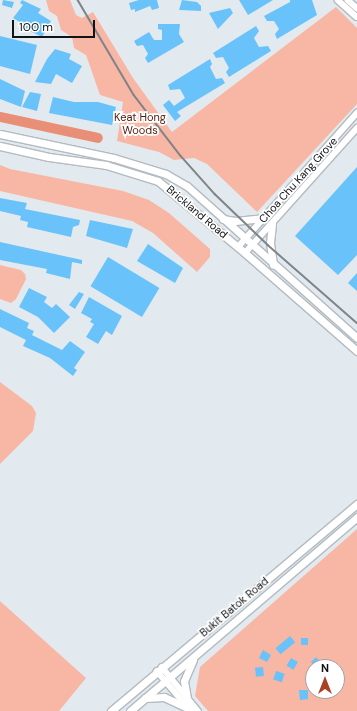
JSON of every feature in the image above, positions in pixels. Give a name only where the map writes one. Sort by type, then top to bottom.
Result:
[{"type":"main road","name":"Brickland Road","points":[[0,134],[114,158],[166,174],[187,186],[357,338]]},
{"type":"main road","name":"Brickland Road","points":[[0,146],[49,157],[106,165],[158,181],[238,247],[357,351]]},
{"type":"main road","points":[[221,218],[235,221],[265,218]]},
{"type":"main road","points":[[272,224],[270,243],[274,265]]},
{"type":"main road","name":"Bukit Batok Road","points":[[111,711],[357,504]]},
{"type":"main road","name":"Bukit Batok Road","points":[[130,711],[357,517]]},
{"type":"main road","points":[[269,577],[274,581],[285,579]]},
{"type":"main road","points":[[229,612],[255,594],[262,593],[266,596]]},
{"type":"main road","points":[[187,698],[184,681],[194,657]]},
{"type":"main road","points":[[144,698],[164,697],[189,709]]},
{"type":"street","points":[[338,0],[357,17]]},
{"type":"street","points":[[348,0],[357,8]]},
{"type":"street","name":"Choa Chu Kang Grove","points":[[238,247],[357,113]]},
{"type":"street","name":"Choa Chu Kang Grove","points":[[245,253],[357,128]]},
{"type":"street","points":[[160,669],[189,709]]},
{"type":"street","points":[[168,679],[198,711]]},
{"type":"green space","name":"Keat Hong Woods","points":[[46,0],[70,0],[76,15],[82,18],[93,12],[133,78],[172,132],[336,7],[357,28],[357,104],[257,212],[207,164],[194,158],[174,160],[159,152],[117,141],[123,102],[100,95],[86,55],[74,48],[72,37],[61,30],[57,16],[49,11]]},
{"type":"green space","points":[[0,165],[10,169],[123,191],[149,200],[169,213],[210,249],[210,257],[197,272],[153,233],[132,221],[0,191]]},
{"type":"green space","points":[[0,265],[21,270],[25,274],[26,279],[16,299],[11,303],[0,299]]},
{"type":"green space","points":[[0,382],[32,406],[36,413],[33,431],[0,464]]},
{"type":"green space","points":[[357,529],[357,711],[208,711],[195,696],[200,667]]},
{"type":"green space","points":[[0,601],[86,678],[59,711],[0,711]]},
{"type":"building","points":[[3,0],[14,2],[12,8],[2,5]]},
{"type":"building","points":[[22,0],[41,9],[38,13],[51,21],[42,37],[24,28],[25,25],[13,18],[23,5],[20,3]]},
{"type":"building","points":[[139,0],[157,0],[159,8],[152,10],[150,6],[135,12],[135,9],[131,10],[129,3]]},
{"type":"building","points":[[182,0],[197,2],[201,6],[201,11],[179,10]]},
{"type":"building","points":[[239,0],[273,0],[248,15]]},
{"type":"building","points":[[290,0],[312,0],[317,15],[277,39],[275,34],[279,29],[274,21],[267,21],[264,16],[290,2]]},
{"type":"building","points":[[230,8],[233,13],[218,29],[209,13]]},
{"type":"building","points":[[158,24],[180,24],[179,34],[184,42],[148,63],[145,58],[148,54],[143,45],[137,46],[134,41],[149,32],[154,40],[162,40],[162,30],[158,29]]},
{"type":"building","points":[[256,26],[259,31],[254,38],[259,47],[268,46],[271,51],[229,77],[226,72],[229,68],[223,57],[216,58],[213,53]]},
{"type":"building","points":[[0,36],[37,45],[30,74],[0,66]]},
{"type":"building","points":[[55,49],[71,54],[69,59],[82,66],[72,83],[56,74],[51,84],[35,82],[47,59]]},
{"type":"building","points":[[210,59],[212,64],[210,67],[216,79],[222,78],[225,83],[177,112],[181,116],[175,121],[163,105],[169,100],[174,106],[185,98],[180,89],[170,90],[168,85]]},
{"type":"building","points":[[0,79],[25,91],[21,107],[0,99]]},
{"type":"building","points":[[30,92],[41,94],[37,111],[22,107]]},
{"type":"building","points":[[53,97],[74,102],[98,102],[116,107],[112,125],[49,113]]},
{"type":"building","points":[[357,167],[357,255],[338,275],[295,236]]},
{"type":"building","points":[[0,198],[27,203],[25,209],[80,220],[79,225],[73,227],[71,237],[27,227],[28,222],[20,220],[21,216],[0,211]]},
{"type":"building","points":[[90,220],[133,229],[127,248],[86,236]]},
{"type":"building","points":[[0,242],[82,260],[82,264],[72,262],[70,279],[46,273],[47,269],[0,260]]},
{"type":"building","points":[[148,244],[183,268],[175,283],[137,261]]},
{"type":"building","points":[[108,257],[159,288],[142,317],[90,286]]},
{"type":"building","points":[[357,273],[357,291],[348,283]]},
{"type":"building","points":[[29,288],[47,297],[44,302],[52,308],[56,304],[70,317],[54,333],[38,317],[19,307]]},
{"type":"building","points":[[79,292],[84,294],[75,309],[69,305]]},
{"type":"building","points":[[89,297],[122,316],[112,335],[106,331],[98,344],[86,337],[94,324],[90,322],[92,319],[81,313]]},
{"type":"building","points":[[0,309],[29,323],[27,328],[34,331],[32,335],[62,350],[70,341],[85,352],[74,368],[77,370],[73,376],[50,358],[23,346],[26,340],[0,327]]},
{"type":"building","points":[[290,636],[295,642],[281,654],[275,648]]},
{"type":"building","points":[[301,638],[308,638],[308,645],[301,645]]},
{"type":"building","points":[[263,650],[271,655],[267,662],[259,658]]},
{"type":"building","points":[[291,658],[298,662],[293,670],[286,666]]},
{"type":"building","points":[[263,667],[264,676],[256,677],[255,668]]},
{"type":"building","points":[[276,671],[285,674],[282,682],[273,680]]},
{"type":"building","points":[[299,690],[305,690],[305,699],[308,699],[300,700]]},
{"type":"waterway","points":[[0,117],[98,138]]},
{"type":"railway","points":[[78,0],[134,95],[181,156],[215,194],[268,245],[357,323]]}]
